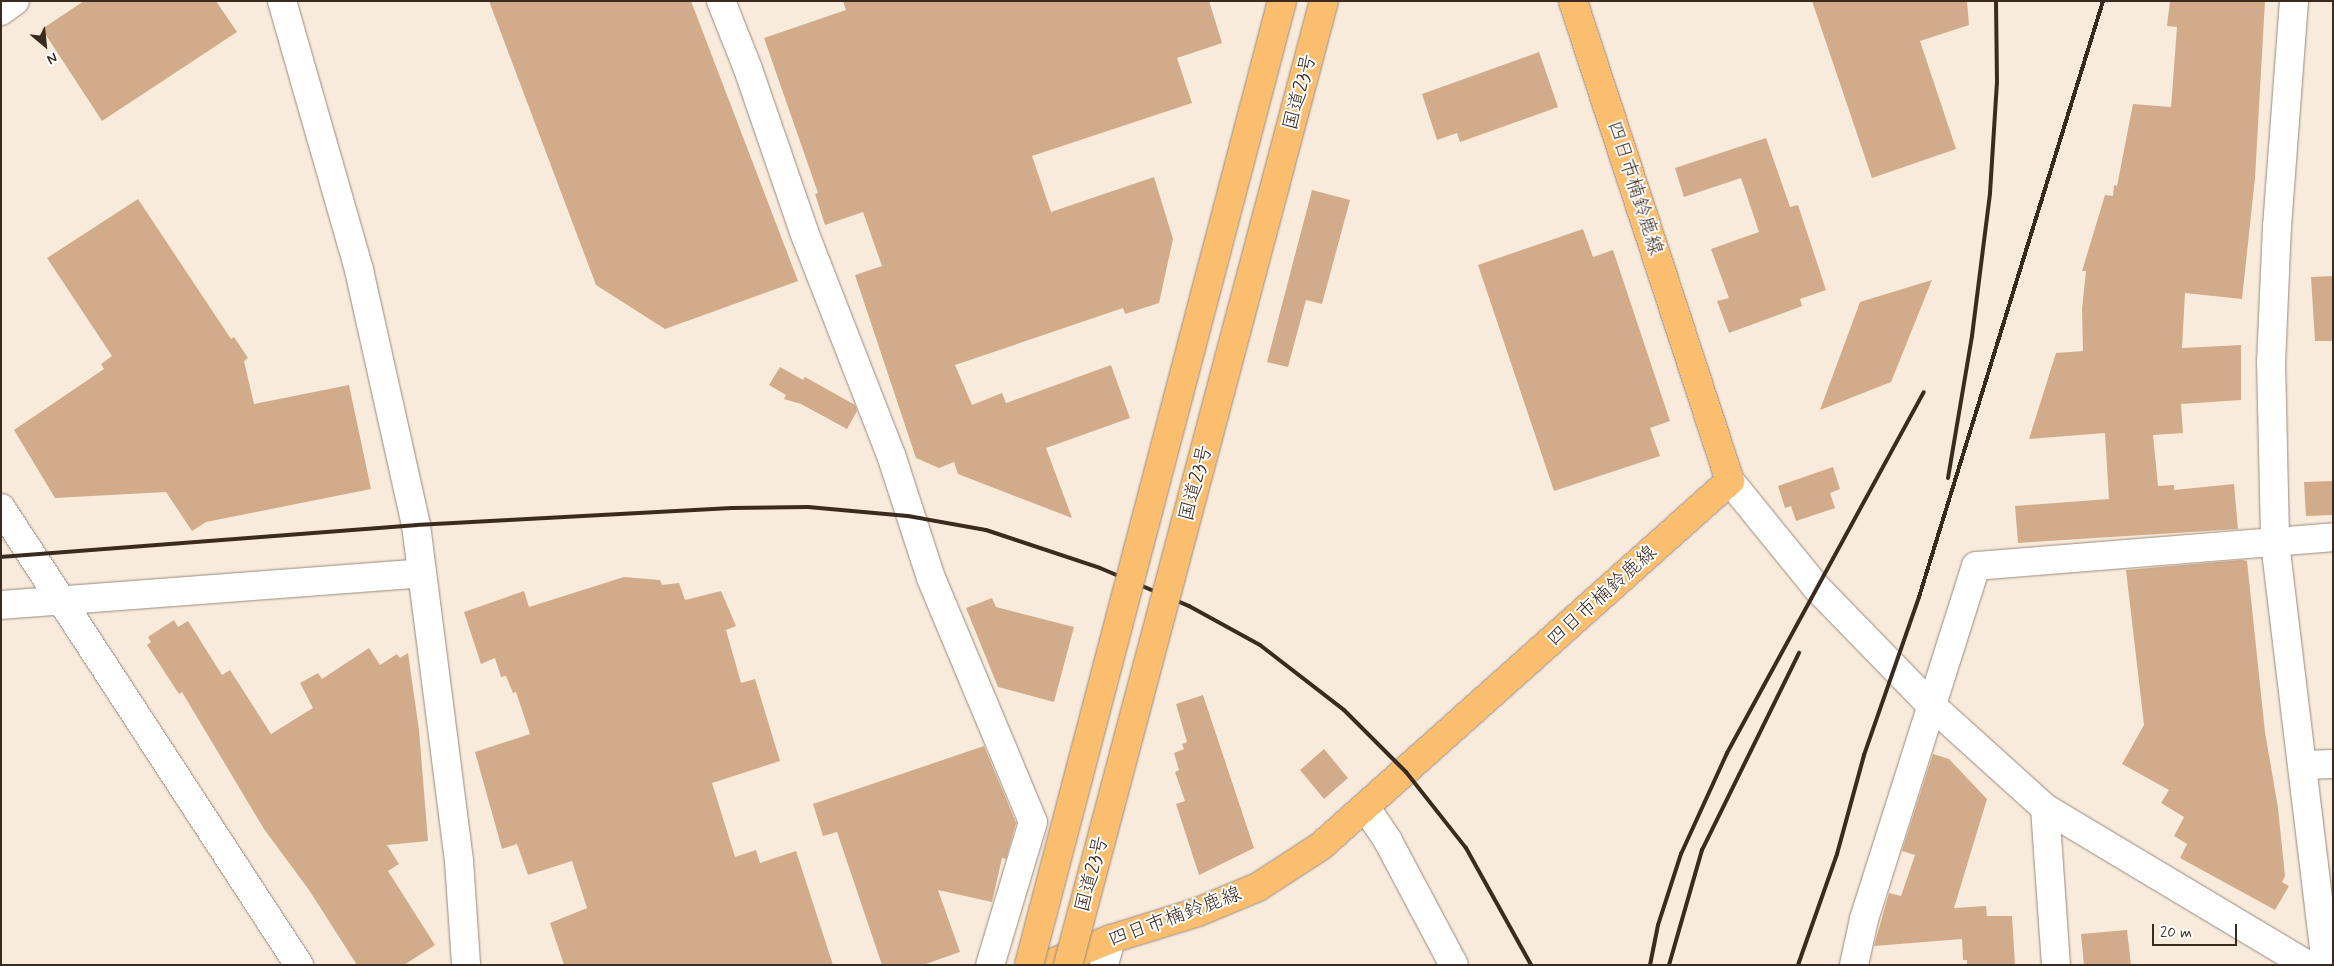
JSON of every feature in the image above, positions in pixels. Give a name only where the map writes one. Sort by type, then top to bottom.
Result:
[{"type":"main road","name":"国道23号","points":[[1029,965],[1282,1]]},
{"type":"main road","name":"国道23号","points":[[1068,965],[1324,1]]},
{"type":"main road","name":"四日市楠鈴鹿線","points":[[1046,965],[1111,939],[1198,912],[1258,887],[1321,846],[1366,808],[1730,482],[1574,1]]},
{"type":"street","points":[[1,10],[15,1]]},
{"type":"street","points":[[282,1],[359,270],[395,420],[416,525],[459,860],[466,965]]},
{"type":"street","points":[[721,1],[748,69],[804,232],[891,455],[931,578],[1033,822],[990,965]]},
{"type":"street","points":[[2294,1],[2271,361],[2275,543],[2304,765],[2326,965]]},
{"type":"street","points":[[1730,482],[1817,588],[1930,704],[2045,808],[2307,965]]},
{"type":"street","points":[[1,508],[299,965]]},
{"type":"street","points":[[1854,965],[1864,919],[1930,704],[1976,566],[2333,537]]},
{"type":"street","points":[[1,605],[422,573]]},
{"type":"street","points":[[2304,765],[2333,764]]},
{"type":"street","points":[[1366,808],[1388,841],[1454,965]]},
{"type":"street","points":[[2045,808],[2056,965]]},
{"type":"street","points":[[1104,965],[1111,939]]},
{"type":"building","points":[[84,1],[216,1],[237,32],[102,121],[42,29]]},
{"type":"building","points":[[489,1],[691,1],[798,281],[665,329],[596,285]]},
{"type":"building","points":[[843,1],[1209,1],[1222,43],[1177,58],[1192,103],[1032,156],[1051,212],[1154,177],[1173,239],[1159,303],[1125,314],[1123,308],[955,365],[972,405],[1002,393],[1006,403],[1111,365],[1130,418],[1046,448],[1072,518],[958,474],[954,462],[939,468],[916,458],[855,275],[882,266],[863,212],[825,225],[815,194],[818,193],[764,38],[846,10]]},
{"type":"building","points":[[1812,1],[1967,1],[1969,25],[1920,41],[1956,149],[1872,178]]},
{"type":"building","points":[[2170,1],[2265,1],[2255,178],[2242,299],[2185,293],[2182,348],[2241,345],[2241,400],[2181,404],[2183,433],[2153,435],[2158,486],[2174,485],[2174,490],[2234,484],[2238,529],[2018,543],[2015,506],[2109,499],[2105,433],[2029,439],[2056,353],[2083,351],[2082,309],[2086,271],[2082,271],[2105,195],[2113,196],[2114,185],[2117,186],[2133,104],[2171,107],[2177,27],[2167,26]]},
{"type":"building","points":[[1539,52],[1558,107],[1460,142],[1457,133],[1437,140],[1422,94]]},
{"type":"building","points":[[1766,138],[1790,207],[1798,205],[1826,290],[1800,299],[1802,306],[1729,333],[1717,301],[1729,298],[1711,249],[1759,232],[1741,178],[1684,197],[1675,168]]},
{"type":"building","points":[[1312,190],[1350,200],[1322,304],[1306,300],[1288,367],[1267,362]]},
{"type":"building","points":[[138,199],[231,339],[234,337],[248,358],[244,361],[254,404],[349,385],[371,489],[206,522],[192,531],[166,492],[55,498],[14,430],[104,369],[101,364],[112,356],[47,258]]},
{"type":"building","points":[[1583,229],[1593,257],[1613,250],[1670,421],[1650,428],[1660,456],[1554,491],[1478,265]]},
{"type":"building","points":[[2333,276],[2333,341],[2315,341],[2311,277]]},
{"type":"building","points":[[1932,280],[1891,382],[1820,410],[1860,302]]},
{"type":"building","points":[[780,367],[803,380],[805,377],[855,405],[857,411],[847,429],[801,404],[784,399],[786,395],[769,385]]},
{"type":"building","points":[[1833,467],[1840,489],[1830,493],[1835,508],[1796,521],[1791,506],[1785,508],[1778,486]]},
{"type":"building","points":[[2333,481],[2333,515],[2306,516],[2304,482]]},
{"type":"building","points":[[2247,561],[2265,732],[2278,808],[2285,876],[2282,882],[2289,886],[2275,910],[2180,858],[2187,844],[2174,836],[2184,817],[2161,803],[2169,790],[2122,764],[2144,725],[2126,570]]},
{"type":"building","points":[[624,577],[660,580],[662,585],[679,583],[685,600],[721,591],[736,626],[726,630],[741,683],[755,679],[780,761],[712,783],[735,857],[756,850],[760,863],[796,851],[833,965],[564,965],[550,923],[587,908],[572,861],[528,875],[517,844],[502,849],[475,752],[530,734],[516,692],[513,693],[506,676],[501,677],[495,658],[481,664],[464,612],[524,591],[529,607]]},
{"type":"building","points":[[992,598],[996,607],[1074,627],[1054,702],[998,687],[966,608]]},
{"type":"building","points":[[174,620],[178,627],[188,621],[222,675],[230,670],[271,734],[313,708],[300,683],[318,673],[322,679],[369,648],[380,665],[397,654],[400,658],[408,653],[419,730],[428,841],[387,845],[399,864],[388,871],[435,945],[404,965],[357,965],[309,890],[264,829],[182,692],[179,694],[147,645],[151,642],[148,637]]},
{"type":"building","points":[[1203,695],[1254,848],[1199,875],[1176,804],[1185,801],[1175,772],[1179,770],[1174,753],[1184,749],[1182,744],[1187,742],[1176,704]]},
{"type":"building","points":[[984,746],[1016,823],[1006,859],[1002,858],[992,902],[938,890],[960,952],[923,965],[882,965],[837,832],[823,836],[813,804]]},
{"type":"building","points":[[1324,749],[1348,778],[1324,799],[1300,770]]},
{"type":"building","points":[[1933,754],[1949,759],[1987,799],[1954,908],[1986,906],[1987,916],[2012,916],[2015,965],[1967,965],[1967,960],[1963,960],[1962,939],[1874,946],[1889,893],[1901,896],[1915,855],[1902,851]]},
{"type":"building","points":[[2127,930],[2131,965],[2084,965],[2081,934]]},
{"type":"railway","points":[[1948,478],[1972,336],[1990,193],[1997,83],[1996,1]]},
{"type":"railway","points":[[1798,965],[1837,854],[1864,755],[1919,597],[2103,1]]},
{"type":"railway","points":[[1650,965],[1658,925],[1681,854],[1727,753],[1924,392]]},
{"type":"railway","points":[[1,557],[416,525],[732,508],[808,507],[908,516],[986,530],[1100,568],[1189,606],[1260,645],[1344,710],[1406,772],[1466,848],[1531,965]]},
{"type":"railway","points":[[1669,965],[1702,850],[1799,653]]}]
